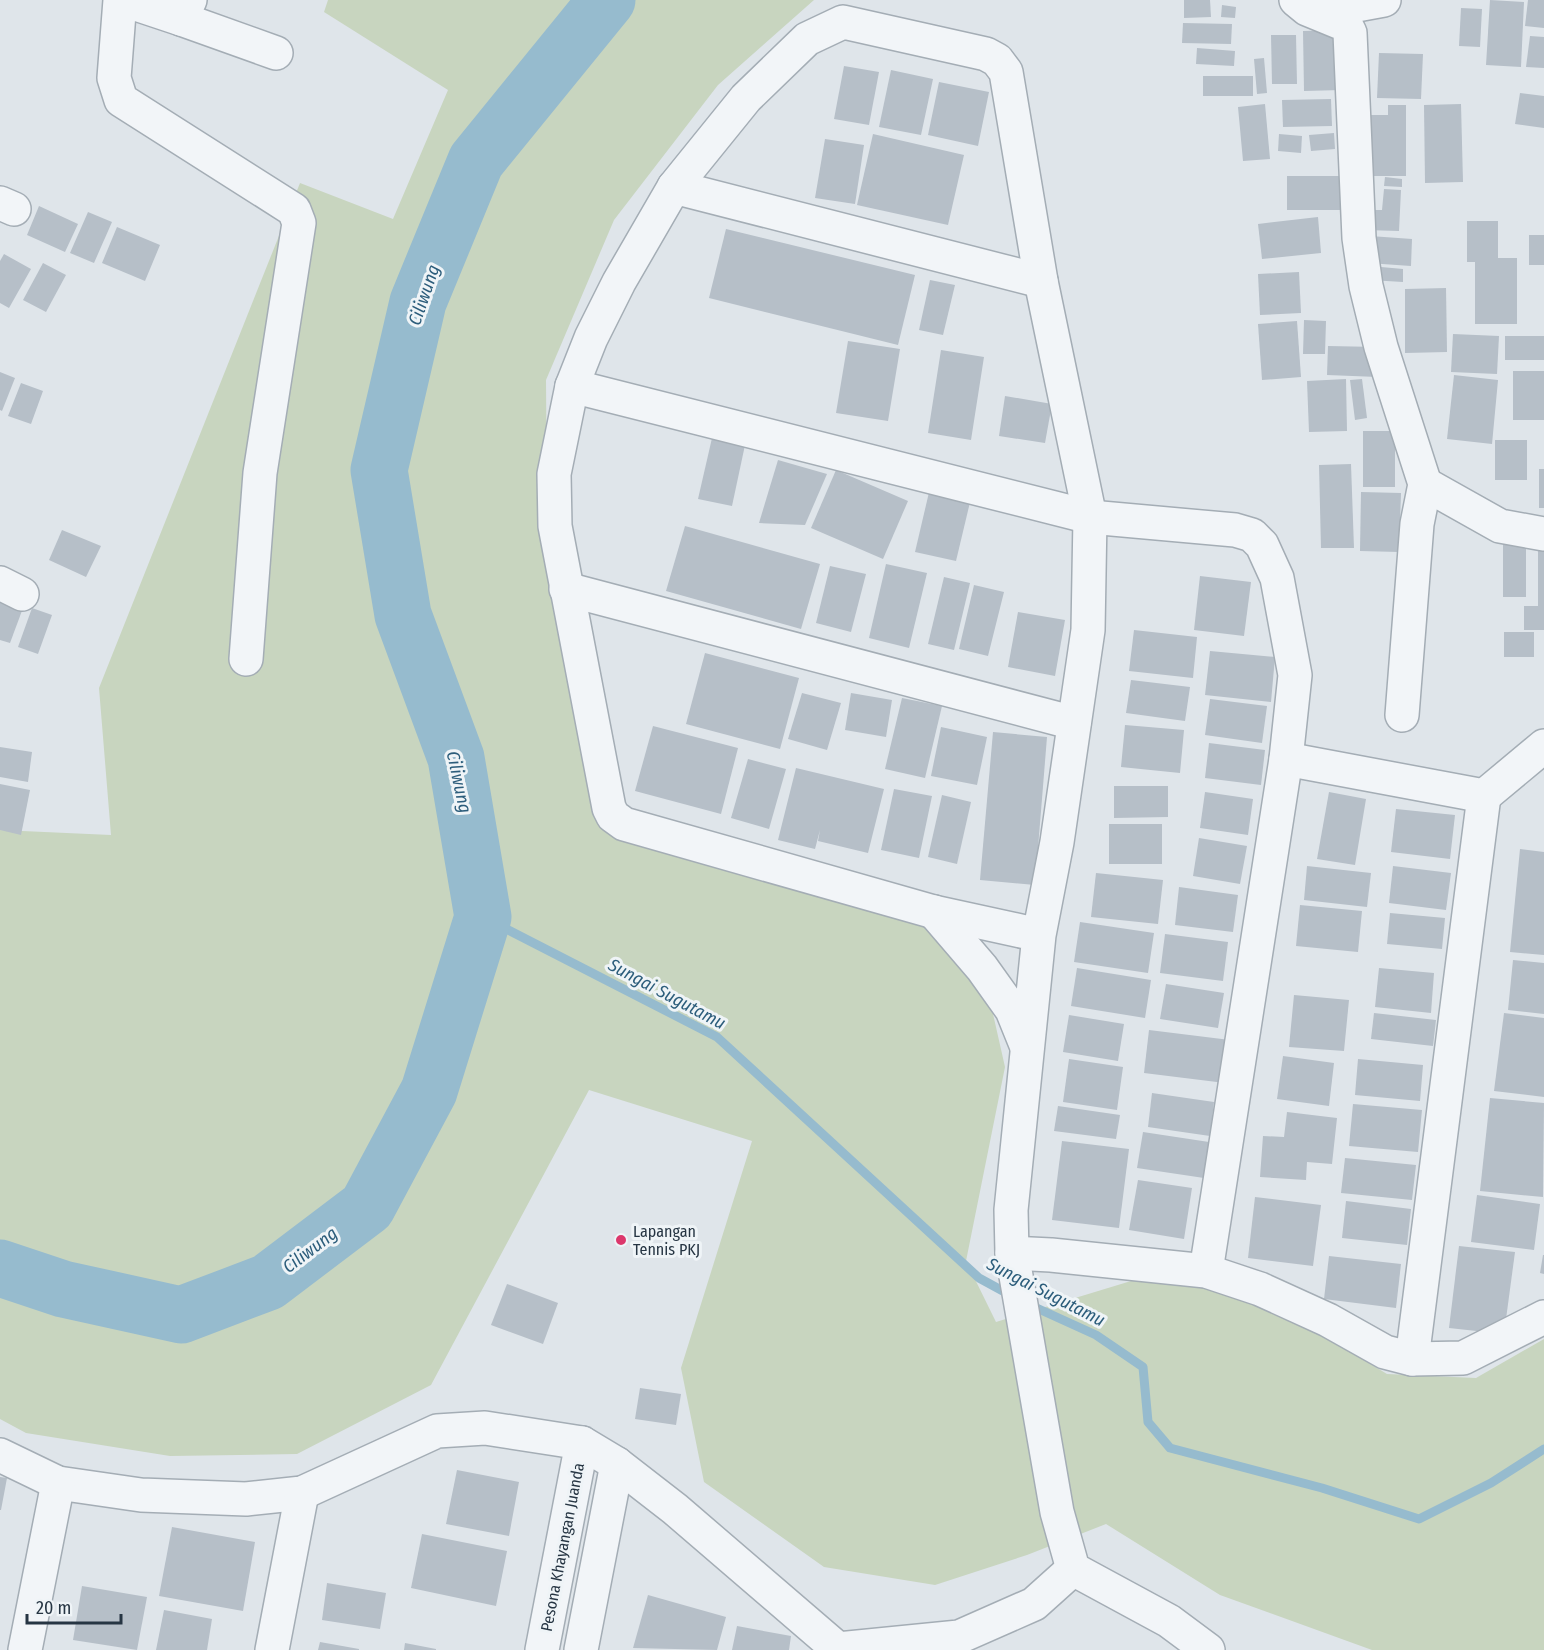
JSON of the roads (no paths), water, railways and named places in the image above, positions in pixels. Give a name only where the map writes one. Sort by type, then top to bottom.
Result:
[{"type":"street","points":[[246,659],[260,473],[298,224],[294,210],[121,100],[114,78],[122,0],[186,9],[276,53]]},
{"type":"street","points":[[1296,0],[1306,9],[1346,25],[1350,33],[1359,238],[1370,306],[1425,484],[1413,571],[1402,715]]},
{"type":"street","points":[[1331,18],[1346,7],[1384,0]]},
{"type":"street","points":[[1039,936],[934,912],[618,820],[609,808],[555,526],[554,474],[572,386],[591,339],[619,282],[674,187],[746,98],[807,39],[826,28],[843,22],[986,54],[997,60],[1006,72],[1041,281],[1090,517],[1088,630],[1039,936],[1011,1210],[1012,1253],[1057,1512],[1073,1569],[1169,1621],[1208,1650]]},
{"type":"street","points":[[674,187],[1041,281]]},
{"type":"street","points":[[572,386],[1090,517],[1235,530],[1252,535],[1262,545],[1277,578],[1295,675],[1286,759],[1206,1271]]},
{"type":"street","points":[[1425,484],[1500,526],[1544,534]]},
{"type":"street","points":[[566,589],[1074,723]]},
{"type":"street","points":[[1412,1359],[1484,796],[1544,746]]},
{"type":"street","points":[[1286,759],[1484,796]]},
{"type":"street","points":[[934,912],[982,968],[1012,1010],[1028,1048]]},
{"type":"street","points":[[1012,1253],[1206,1271],[1260,1289],[1328,1320],[1384,1352],[1412,1359],[1463,1358],[1544,1317]]},
{"type":"street","points":[[0,1455],[58,1483],[141,1495],[246,1498],[302,1493],[437,1431],[485,1428],[582,1443],[617,1464],[730,1555],[838,1650],[959,1637],[1034,1604],[1073,1569]]},
{"type":"street","name":"Pesona Khayangan Juanda","points":[[542,1650],[582,1443]]},
{"type":"street","points":[[581,1650],[617,1464]]},
{"type":"street","points":[[25,1650],[58,1483]]},
{"type":"street","points":[[272,1650],[302,1493]]},
{"type":"waterway","name":"Ciliwung","points":[[0,1268],[63,1289],[181,1315],[268,1282],[367,1207],[429,1091],[483,917],[456,758],[403,615],[379,470],[418,302],[476,161],[607,0]]},
{"type":"waterway","name":"Sungai Sugutamu","points":[[483,917],[717,1037],[979,1278],[1012,1296]]},
{"type":"waterway","name":"Sungai Sugutamu","points":[[1030,1305],[1096,1335],[1143,1367],[1148,1422],[1170,1448],[1322,1488],[1419,1519],[1491,1483],[1544,1449]]},
{"type":"place","name":"Lapangan Tennis PKJ","points":[[621,1240]]}]
